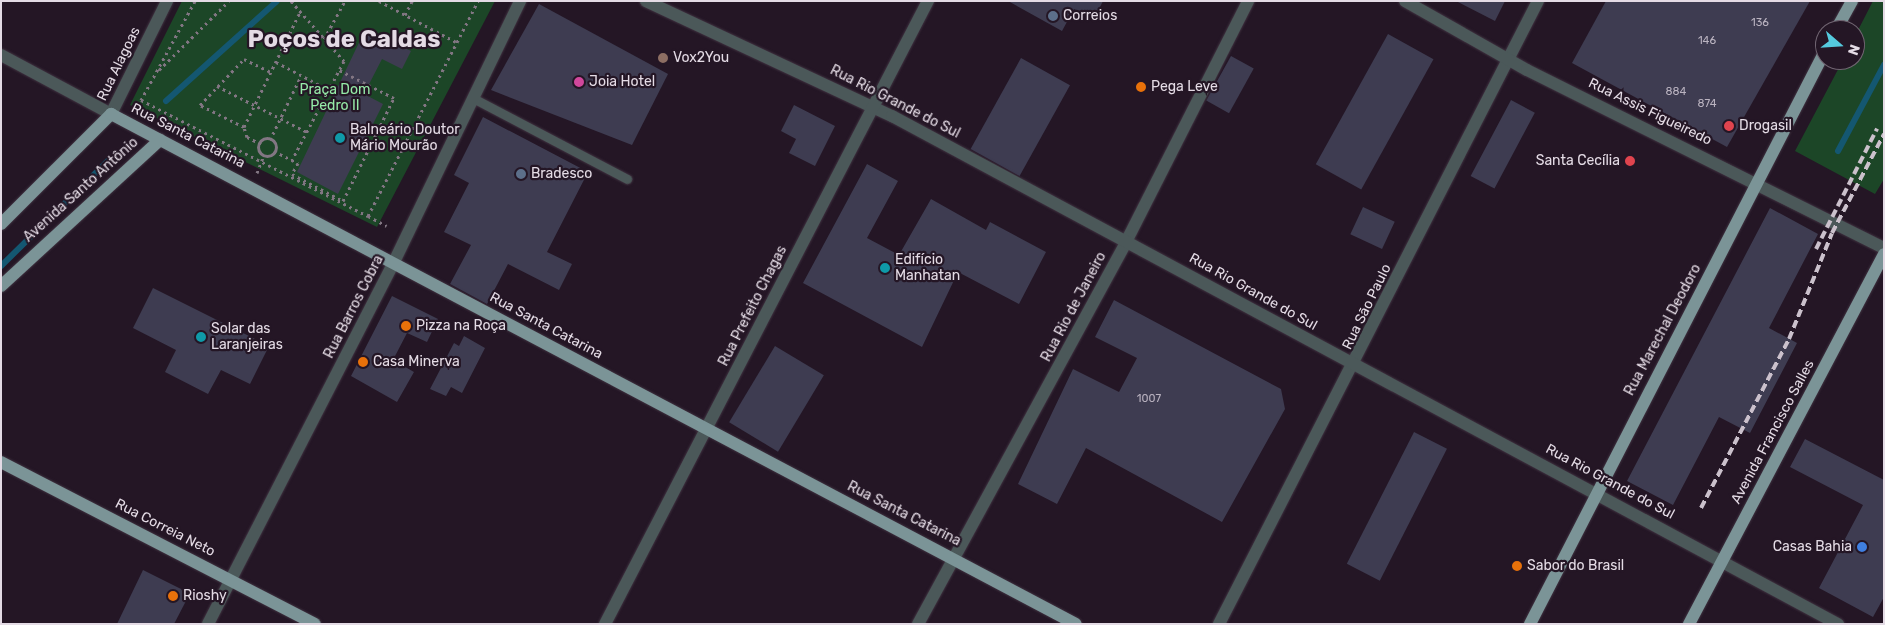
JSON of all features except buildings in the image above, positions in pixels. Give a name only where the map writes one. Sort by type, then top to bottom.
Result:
[{"type":"main road","points":[[1842,20],[1852,1]]},
{"type":"main road","name":"Rua Marechal Deodoro","points":[[1530,624],[1595,491],[1815,70]]},
{"type":"main road","name":"Rua Santa Catarina","points":[[111,114],[955,558],[1076,624]]},
{"type":"main road","points":[[1,224],[111,114]]},
{"type":"main road","name":"Avenida Santo Antônio","points":[[1,286],[160,140]]},
{"type":"main road","name":"Avenida Francisco Salles","points":[[1689,624],[1884,254]]},
{"type":"main road","name":"Rua Correia Neto","points":[[1,462],[232,579],[315,624]]},
{"type":"street","name":"Rua Alagoas","points":[[111,114],[167,1]]},
{"type":"street","name":"Rua Barros Cobra","points":[[208,624],[394,262],[520,1]]},
{"type":"street","name":"Rua Rio Grande do Sul","points":[[646,1],[873,106],[1127,240],[1355,365],[1722,559],[1838,624]]},
{"type":"street","name":"Rua Prefeito Chagas","points":[[604,624],[928,1]]},
{"type":"street","name":"Rua Rio de Janeiro","points":[[918,624],[1127,240],[1248,1]]},
{"type":"street","name":"Rua Assis Figueiredo","points":[[1405,1],[1507,59],[1757,181],[1884,248]]},
{"type":"street","name":"Rua São Paulo","points":[[1219,624],[1355,365],[1507,59],[1538,1]]},
{"type":"street","name":"Rua Santa Catarina","points":[[1,55],[111,114]]},
{"type":"lane","points":[[473,98],[626,179]]},
{"type":"path","points":[[195,1],[141,100],[262,164],[386,226]]},
{"type":"path","points":[[155,74],[229,1]]},
{"type":"path","points":[[324,39],[345,1]]},
{"type":"path","points":[[379,1],[456,42]]},
{"type":"path","points":[[405,15],[412,1]]},
{"type":"path","points":[[368,216],[478,1]]},
{"type":"path","points":[[291,2],[344,61],[292,160]]},
{"type":"path","points":[[261,144],[247,136],[244,127],[300,12]]},
{"type":"path","points":[[244,127],[200,105],[244,59],[271,72]]},
{"type":"path","points":[[276,62],[329,90]]},
{"type":"path","points":[[274,151],[298,163],[292,174],[343,201],[394,98],[339,70]]},
{"type":"path","points":[[270,140],[301,76]]},
{"type":"path","points":[[218,86],[307,132]]},
{"type":"path","points":[[265,137],[270,140],[277,143],[270,158],[257,152],[265,137]]},
{"type":"path","points":[[262,164],[264,155]]},
{"type":"green space","name":"Praça Dom Pedro II","points":[[182,1],[495,1],[377,227],[130,105]]},
{"type":"green space","points":[[1873,1],[1884,1],[1884,179],[1875,194],[1795,151],[1838,70],[1865,70],[1865,20],[1863,20]]},
{"type":"waterway","points":[[166,101],[277,1]]},
{"type":"waterway","points":[[1838,151],[1884,65]]},
{"type":"waterway","points":[[1,266],[110,159]]},
{"type":"railway","points":[[1816,249],[1877,129]]},
{"type":"railway","points":[[1701,508],[1789,339],[1832,233],[1884,134]]},
{"type":"place","name":"Correios","points":[[1053,16]]},
{"type":"place","name":"Vox2You","points":[[663,58]]},
{"type":"place","name":"Joia Hotel","points":[[579,82]]},
{"type":"place","name":"Pega Leve","points":[[1141,87]]},
{"type":"place","name":"Drogasil","points":[[1729,126]]},
{"type":"place","name":"Balneário Doutor Mário Mourão","points":[[340,138]]},
{"type":"place","name":"Santa Cecília","points":[[1630,161]]},
{"type":"place","name":"Bradesco","points":[[521,174]]},
{"type":"place","name":"Edifício Manhatan","points":[[885,268]]},
{"type":"place","name":"Pizza na Roça","points":[[406,326]]},
{"type":"place","name":"Solar das Laranjeiras","points":[[201,337]]},
{"type":"place","name":"Casa Minerva","points":[[363,362]]},
{"type":"place","name":"Casas Bahia","points":[[1862,547]]},
{"type":"place","name":"Sabor do Brasil","points":[[1517,566]]},
{"type":"place","name":"Rioshy","points":[[173,596]]},
{"type":"district","name":"Poços de Caldas","points":[[344,40]]}]
